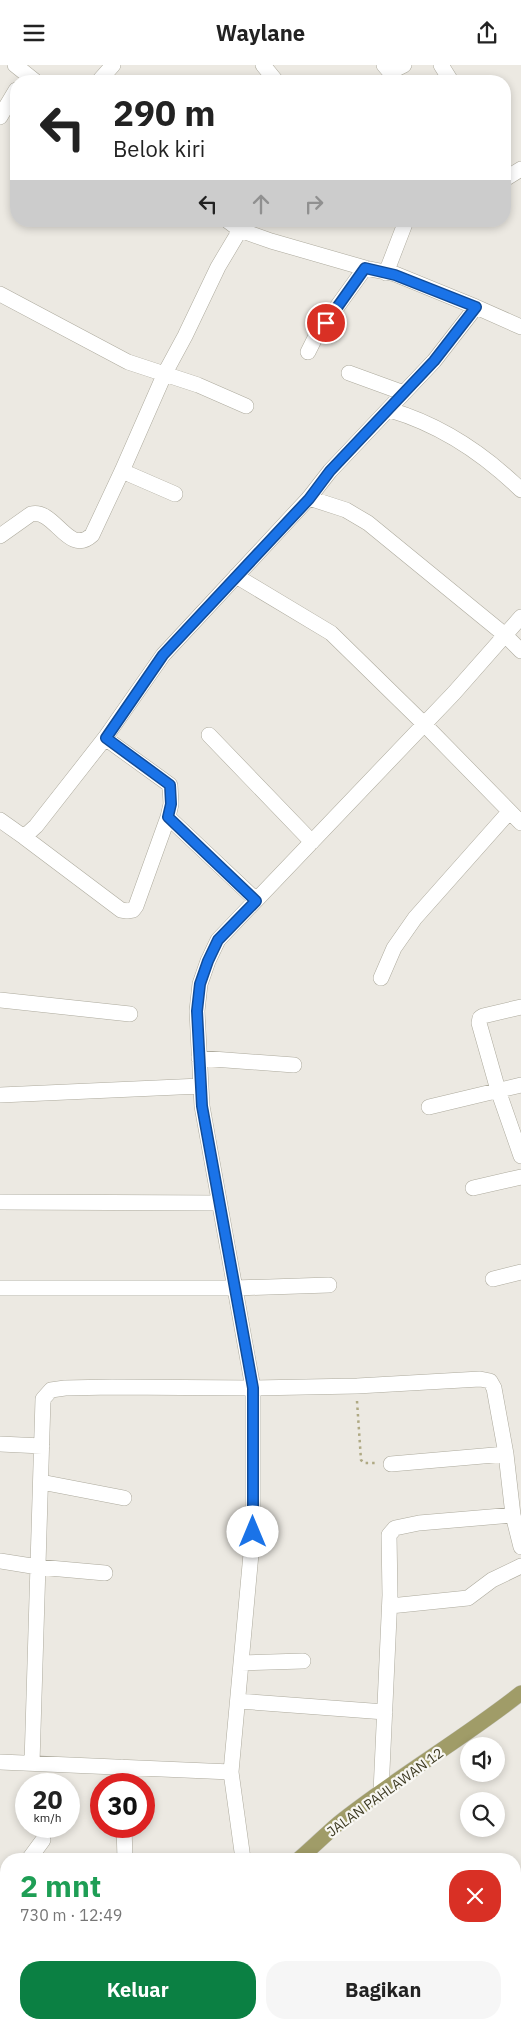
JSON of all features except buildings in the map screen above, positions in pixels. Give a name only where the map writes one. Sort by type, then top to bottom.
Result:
[{"type":"main road","name":"JALAN PAHLAWAN 12","points":[[306,1853],[338,1823],[488,1719],[521,1693]]},
{"type":"street","points":[[104,75],[113,65]]},
{"type":"street","points":[[263,65],[271,75]]},
{"type":"street","points":[[388,73],[404,65]]},
{"type":"street","points":[[0,117],[10,100]]},
{"type":"street","points":[[0,536],[31,514],[36,513],[48,517],[68,537],[76,541],[88,539],[92,535],[165,373],[185,337],[238,227]]},
{"type":"street","points":[[248,227],[365,268],[395,275],[521,327]]},
{"type":"street","points":[[386,273],[404,227]]},
{"type":"street","points":[[308,352],[316,336],[365,268]]},
{"type":"street","points":[[0,294],[128,362],[165,373],[246,406]]},
{"type":"street","points":[[24,837],[36,826],[106,738],[163,655],[309,499],[330,471],[390,410],[434,361],[476,307]]},
{"type":"street","points":[[349,373],[404,393]]},
{"type":"street","points":[[390,410],[415,417],[464,443],[503,472],[521,490]]},
{"type":"street","points":[[122,471],[175,494]]},
{"type":"street","points":[[309,499],[346,510],[368,523],[505,635],[521,651]]},
{"type":"street","points":[[236,576],[332,633],[521,823]]},
{"type":"street","points":[[241,1853],[231,1772],[253,1532],[253,1388],[202,1106],[197,1011],[200,984],[218,940],[424,724],[521,617]]},
{"type":"street","points":[[209,735],[312,842]]},
{"type":"street","points":[[0,820],[121,910],[133,910],[168,817],[171,804],[170,785],[106,738]]},
{"type":"street","points":[[382,978],[394,949],[415,918],[509,812]]},
{"type":"street","points":[[168,817],[256,901]]},
{"type":"street","points":[[0,1000],[130,1014]]},
{"type":"street","points":[[521,1007],[490,1014],[480,1018],[479,1023],[498,1090],[521,1156]]},
{"type":"street","points":[[199,1058],[294,1065]]},
{"type":"street","points":[[429,1107],[521,1085]]},
{"type":"street","points":[[0,1095],[201,1086]]},
{"type":"street","points":[[473,1188],[521,1177]]},
{"type":"street","points":[[0,1202],[220,1203]]},
{"type":"street","points":[[493,1279],[521,1272]]},
{"type":"street","points":[[0,1288],[235,1288],[329,1285]]},
{"type":"street","points":[[32,1763],[43,1399],[51,1390],[112,1387],[253,1388],[357,1386],[480,1379],[490,1381],[494,1388],[506,1454],[513,1515],[521,1547]]},
{"type":"street","points":[[0,1444],[42,1446]]},
{"type":"street","points":[[391,1463],[506,1454]]},
{"type":"street","points":[[41,1483],[124,1498]]},
{"type":"street","points":[[381,1792],[390,1606],[388,1538],[392,1529],[418,1523],[513,1515]]},
{"type":"street","points":[[0,1561],[38,1567],[105,1573]]},
{"type":"street","points":[[390,1606],[468,1598],[492,1580],[521,1566]]},
{"type":"street","points":[[242,1663],[303,1661]]},
{"type":"street","points":[[238,1701],[385,1712]]},
{"type":"street","points":[[0,1762],[231,1772]]},
{"type":"street","points":[[122,1767],[122,1773]]},
{"type":"street","points":[[124,1838],[125,1853]]},
{"type":"street","points":[[33,1853],[43,1839]]},
{"type":"path","points":[[357,1386],[361,1460],[364,1463],[391,1463]]},
{"type":"route","points":[[253,1532],[253,1388],[202,1106],[197,1011],[200,984],[218,940],[256,901],[168,817],[171,804],[170,785],[106,738],[163,655],[309,499],[330,471],[390,410],[434,361],[476,307],[395,275],[365,268],[326,323]]}]
